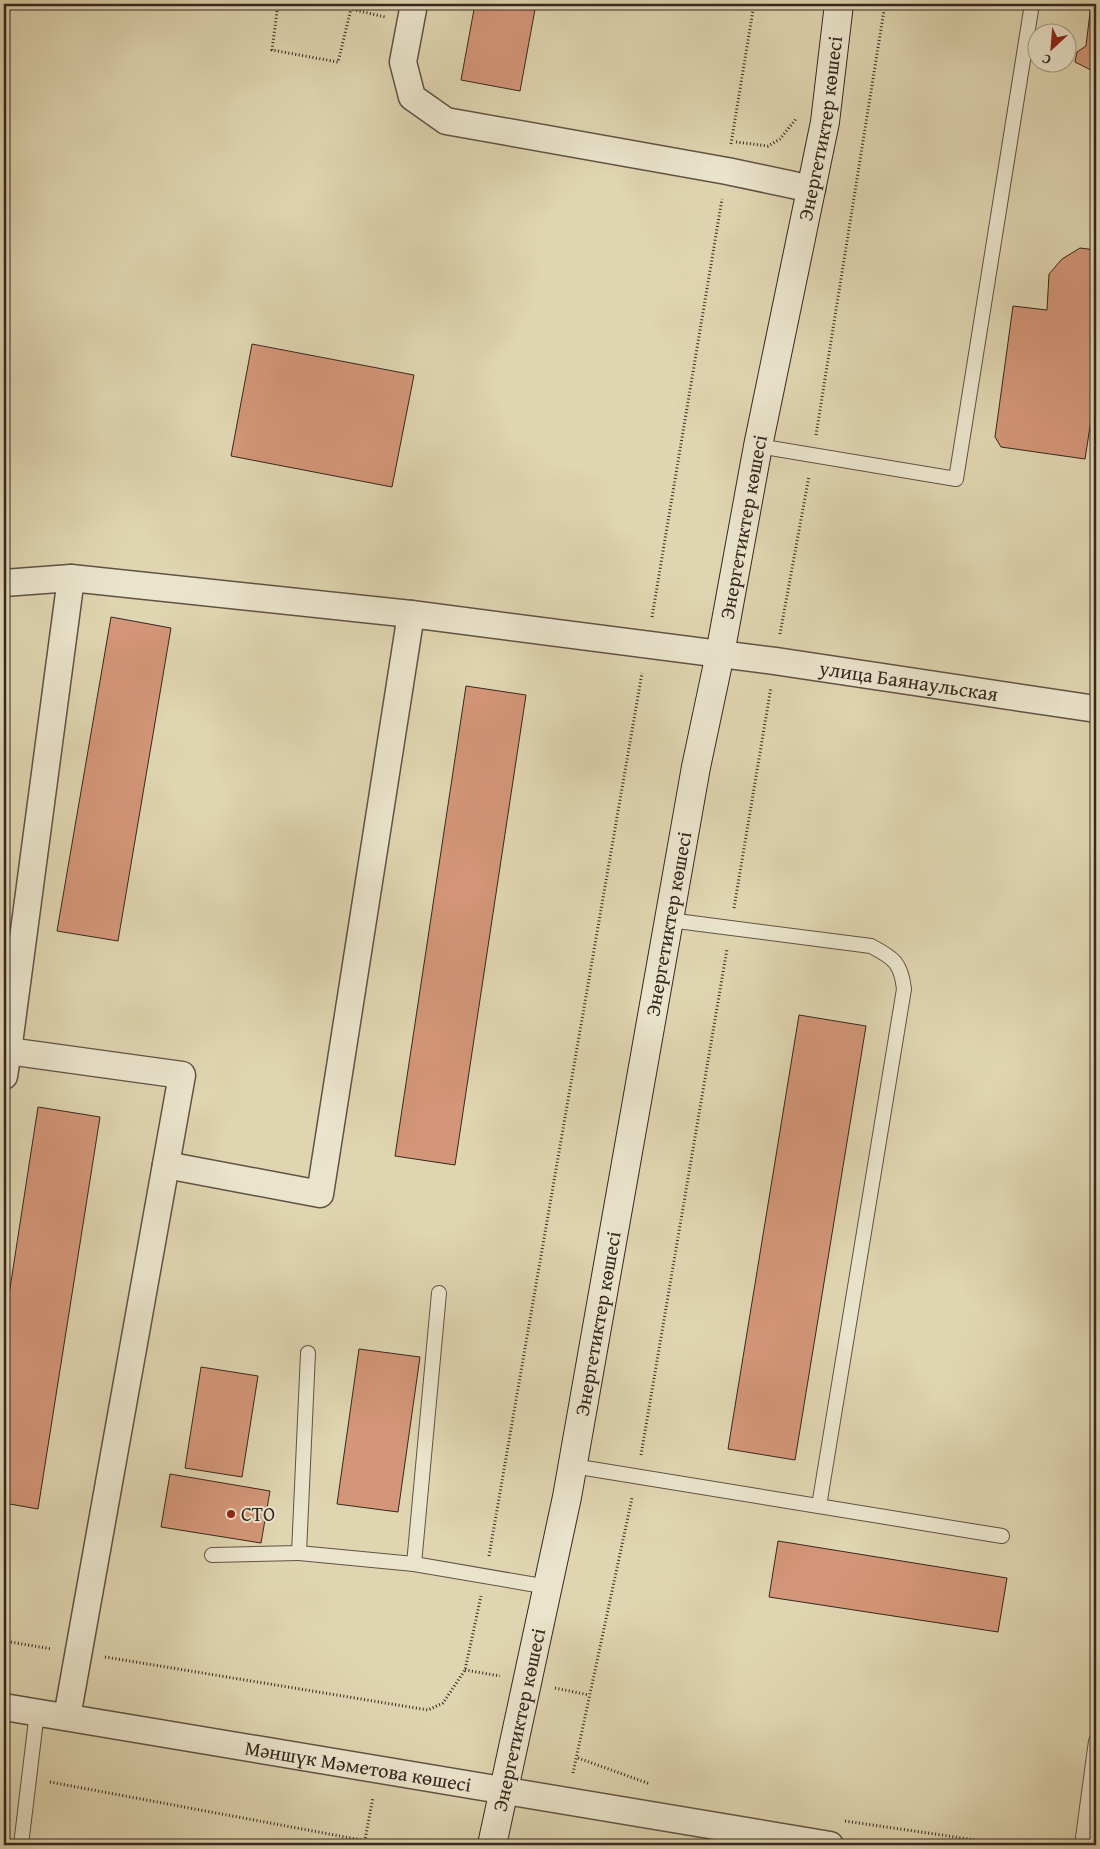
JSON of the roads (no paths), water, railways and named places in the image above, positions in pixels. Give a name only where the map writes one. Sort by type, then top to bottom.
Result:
[{"type":"main road","name":"Энергетиктер көшесі","points":[[492,1845],[573,1466],[696,766],[720,654],[758,446],[825,122],[839,4]]},
{"type":"street","points":[[412,13],[403,62],[412,97],[446,121],[727,171],[812,189]]},
{"type":"street","points":[[4,1076],[72,578]]},
{"type":"street","name":"улица Баянаульская","points":[[4,583],[72,578],[411,614],[720,654],[1096,709]]},
{"type":"street","points":[[166,1165],[320,1194],[411,614]]},
{"type":"street","points":[[8,1051],[182,1075],[67,1717]]},
{"type":"street","name":"Мәншүк Мәметова көшесі","points":[[4,1706],[503,1792],[830,1845]]},
{"type":"lane","points":[[758,446],[956,479],[1032,4]]},
{"type":"lane","points":[[669,920],[871,946],[890,956],[902,971],[904,989],[819,1506]]},
{"type":"lane","points":[[414,1564],[439,1292]]},
{"type":"lane","points":[[299,1553],[308,1353]]},
{"type":"lane","points":[[573,1466],[1002,1536]]},
{"type":"lane","points":[[212,1555],[299,1553],[414,1564],[548,1587]]},
{"type":"lane","points":[[21,1845],[36,1712]]},
{"type":"lane","points":[[1082,1845],[1096,1741]]},
{"type":"place","name":"СТО","points":[[231,1514]]}]
